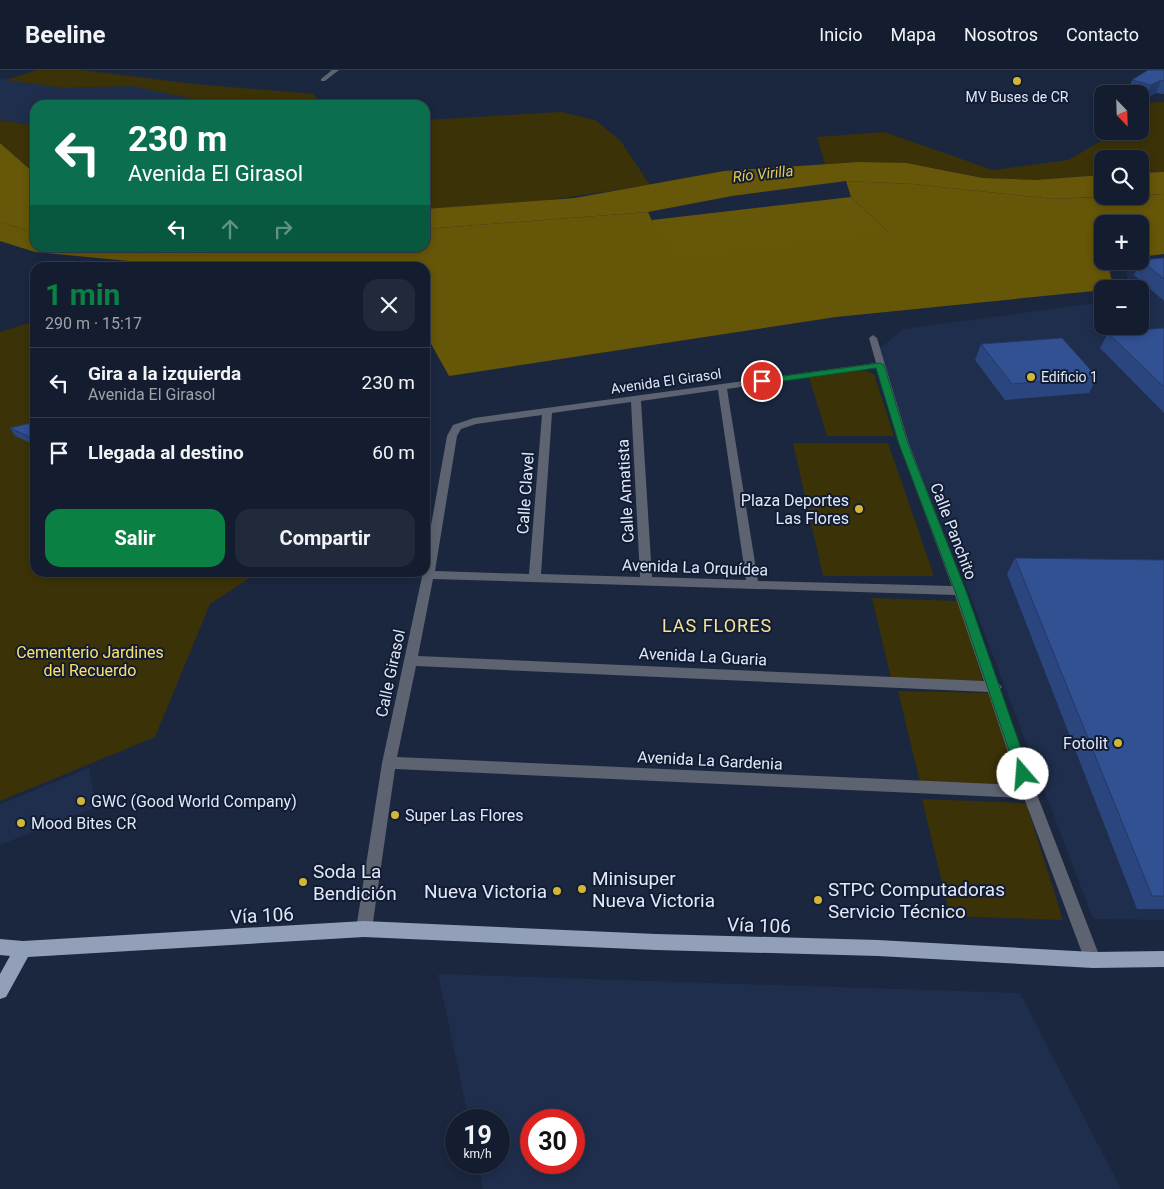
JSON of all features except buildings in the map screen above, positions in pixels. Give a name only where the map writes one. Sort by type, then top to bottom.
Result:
[{"type":"main road","name":"Vía 106","points":[[0,947],[23,949],[364,929],[656,942],[878,948],[1093,960],[1164,959]]},
{"type":"main road","points":[[0,991],[23,949]]},
{"type":"street","points":[[323,80],[336,70]]},
{"type":"street","name":"Calle Panchito","points":[[872,338],[904,444],[960,591],[1029,792],[1093,960]]},
{"type":"street","name":"Avenida El Girasol","points":[[457,427],[474,421],[880,365]]},
{"type":"street","points":[[722,387],[753,585]]},
{"type":"street","name":"Calle Amatista","points":[[636,400],[646,581]]},
{"type":"street","name":"Calle Clavel","points":[[535,577],[547,412]]},
{"type":"street","name":"Calle Girasol","points":[[430,563],[452,436],[457,427]]},
{"type":"street","name":"Avenida La Orquídea","points":[[430,575],[960,591]]},
{"type":"street","name":"Calle Girasol","points":[[364,929],[389,764],[428,577]]},
{"type":"street","name":"Avenida La Guaria","points":[[411,660],[994,687]]},
{"type":"street","name":"Avenida La Gardenia","points":[[389,764],[1029,792]]},
{"type":"shaded area","points":[[0,78],[64,88],[132,86],[198,100],[30,100],[30,125],[0,120]]},
{"type":"shaded area","points":[[846,181],[913,184],[1053,199],[1094,197],[1094,205],[1149,205],[1149,195],[1164,194],[1164,254],[1149,256],[1149,215],[1094,215],[1094,270],[1109,270],[1112,280],[1094,280],[1094,291],[836,317],[449,376],[430,342],[430,262],[139,262],[35,252],[148,252],[174,254],[430,252],[430,229],[648,212],[652,221],[887,231],[851,197]]},
{"type":"shaded area","points":[[0,222],[30,231],[30,250],[0,241]]},
{"type":"shaded area","points":[[1164,264],[1164,920],[1093,919],[945,529],[907,441],[880,348],[904,329],[1094,303],[1094,335],[1149,335],[1149,280],[1128,280],[1125,270],[1149,270],[1149,266]]},
{"type":"shaded area","points":[[89,768],[96,807],[0,845],[0,804]]},
{"type":"shaded area","points":[[438,974],[1020,993],[1121,1189],[483,1189],[480,1174],[510,1174],[510,1109],[467,1109]]},
{"type":"green space","points":[[37,70],[81,70],[194,84],[314,94],[318,100],[198,100],[132,86],[64,88],[6,80]]},
{"type":"green space","points":[[1164,102],[1164,172],[1149,173],[1149,150],[1094,150],[1094,176],[1035,180],[983,178],[932,168],[858,162],[825,164],[817,137],[884,132],[993,170],[1068,160],[1103,140],[1149,140],[1149,103]]},
{"type":"green space","points":[[561,112],[595,120],[620,140],[650,185],[535,202],[430,209],[430,120]]},
{"type":"green space","points":[[0,120],[30,125],[30,170],[0,143]]},
{"type":"green space","name":"Cementerio Jardines del Recuerdo","points":[[30,323],[30,577],[251,577],[210,604],[155,737],[0,801],[0,332]]},
{"type":"green space","points":[[864,370],[874,374],[894,436],[827,436],[809,377]]},
{"type":"green space","name":"Plaza Deportes Las Flores","points":[[793,443],[888,443],[934,576],[823,576]]},
{"type":"green space","points":[[872,598],[958,601],[983,681],[891,678]]},
{"type":"green space","points":[[898,691],[992,693],[1022,790],[921,786]]},
{"type":"green space","points":[[922,799],[1026,803],[1063,920],[950,916]]},
{"type":"water","points":[[0,143],[30,170],[30,231],[0,222]]},
{"type":"water","name":"Río Virilla","points":[[858,162],[906,163],[983,178],[1035,180],[1094,176],[1094,197],[1053,199],[913,184],[846,181],[732,196],[648,212],[430,229],[430,209],[575,198],[724,171]]},
{"type":"water","points":[[1164,172],[1164,194],[1149,195],[1149,173]]},
{"type":"water","points":[[851,197],[888,232],[678,259],[652,220]]},
{"type":"water","points":[[132,252],[237,252],[190,254]]},
{"type":"place","name":"MV Buses de CR","points":[[1017,81]]},
{"type":"place","name":"Edificio 1","points":[[1031,377]]},
{"type":"place","name":"Plaza Deportes Las Flores","points":[[859,509]]},
{"type":"place","name":"Fotolit","points":[[1118,743]]},
{"type":"place","name":"GWC (Good World Company)","points":[[81,801]]},
{"type":"place","name":"Super Las Flores","points":[[395,815]]},
{"type":"place","name":"Mood Bites CR","points":[[21,823]]},
{"type":"place","name":"Soda La Bendición","points":[[303,882]]},
{"type":"place","name":"Minisuper Nueva Victoria","points":[[582,889]]},
{"type":"place","name":"Nueva Victoria","points":[[557,891]]},
{"type":"place","name":"STPC Computadoras Servicio Técnico","points":[[818,900]]},
{"type":"district","name":"LAS FLORES","points":[[717,626]]},
{"type":"route","points":[[762,381],[880,365],[904,444],[960,591],[1023,774]]}]
